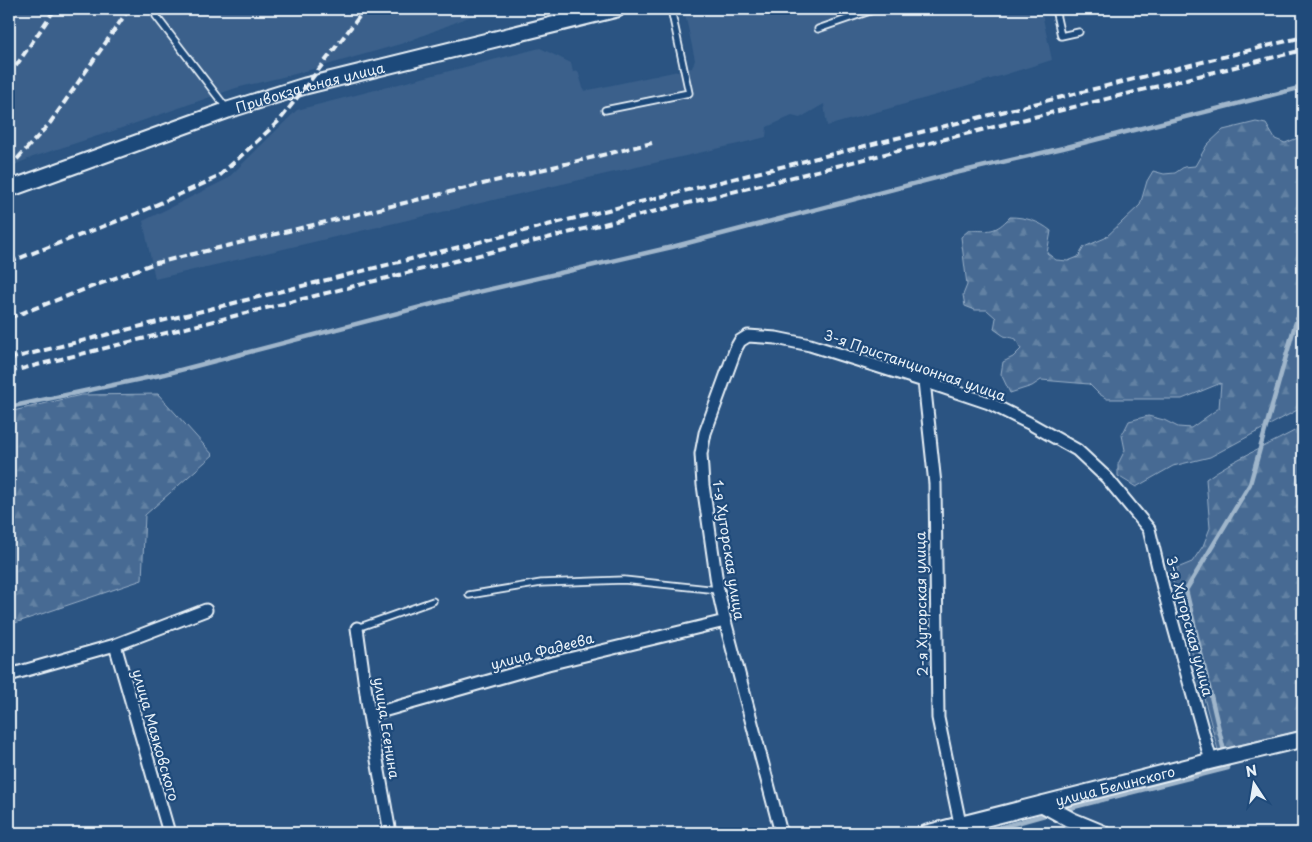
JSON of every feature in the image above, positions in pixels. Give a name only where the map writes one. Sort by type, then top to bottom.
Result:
[{"type":"street","name":"Привокзальная улица","points":[[9,189],[228,110],[305,86],[617,9]]},
{"type":"street","name":"3-я Пристанционная улица","points":[[748,336],[776,338],[810,345],[989,403],[1077,450],[1107,478],[1130,505]]},
{"type":"street","name":"1-я Хуторская улица","points":[[748,336],[740,341],[736,348],[706,433],[701,454],[703,485],[724,620],[781,833]]},
{"type":"street","name":"2-я Хуторская улица","points":[[924,381],[935,484],[938,718],[961,829]]},
{"type":"street","name":"3-я Хуторская улица","points":[[1130,505],[1149,529],[1163,588],[1211,761]]},
{"type":"street","points":[[9,675],[115,645],[206,610]]},
{"type":"street","name":"улица Фадеева","points":[[369,715],[548,664],[724,620]]},
{"type":"street","name":"улица Есенина","points":[[357,628],[369,715],[390,833]]},
{"type":"street","name":"улица Маяковского","points":[[115,645],[169,833]]},
{"type":"street","name":"улица Белинского","points":[[927,833],[961,829],[1042,804],[1303,739]]},
{"type":"street","points":[[1042,804],[1073,824],[1102,833]]},
{"type":"lane","points":[[162,9],[156,16],[228,110]]},
{"type":"lane","points":[[605,110],[689,93],[671,9]]},
{"type":"lane","points":[[818,29],[876,9]]},
{"type":"lane","points":[[1055,9],[1061,36],[1079,32]]},
{"type":"lane","points":[[469,595],[541,583],[624,580],[718,590]]},
{"type":"lane","points":[[357,628],[433,601]]},
{"type":"shaded area","points":[[9,9],[489,9],[404,43],[295,74],[236,88],[33,157],[9,167]]},
{"type":"shaded area","points":[[684,9],[1041,9],[1052,60],[827,126],[824,104],[800,118],[792,116],[767,127],[766,137],[155,279],[143,221],[227,179],[297,110],[540,48],[571,63],[573,72],[578,71],[584,91],[692,68],[695,60]]},
{"type":"green space","points":[[1256,122],[1266,124],[1275,139],[1285,143],[1303,136],[1303,407],[1210,457],[1173,466],[1136,487],[1118,476],[1118,464],[1125,450],[1122,435],[1129,421],[1148,416],[1164,420],[1178,427],[1191,428],[1219,408],[1221,383],[1182,399],[1107,399],[1089,384],[1041,380],[1032,386],[1010,393],[1001,374],[1003,362],[1013,357],[1021,349],[1016,339],[1004,336],[994,329],[996,318],[987,310],[975,310],[965,306],[963,295],[967,285],[961,237],[969,230],[992,230],[1010,217],[1026,219],[1037,222],[1051,231],[1047,253],[1056,260],[1068,261],[1078,257],[1084,247],[1105,238],[1140,205],[1147,181],[1153,171],[1164,174],[1175,173],[1184,167],[1195,166],[1207,145],[1223,130]]},
{"type":"green space","points":[[158,394],[213,455],[145,515],[142,580],[9,625],[9,412],[81,395]]},
{"type":"green space","points":[[1303,426],[1303,730],[1218,750],[1170,571],[1192,562],[1203,546],[1210,528],[1206,479],[1229,464]]},
{"type":"waterway","points":[[9,407],[165,374],[478,292],[672,247],[951,174],[1063,148],[1303,87]]},
{"type":"waterway","points":[[1062,810],[1228,768],[1186,590],[1250,484],[1294,328],[1303,303]]},
{"type":"waterway","points":[[981,833],[1052,813]]},
{"type":"railway","points":[[9,76],[55,9]]},
{"type":"railway","points":[[9,168],[50,123],[129,9]]},
{"type":"railway","points":[[9,262],[136,214],[218,177],[280,120],[365,9]]},
{"type":"railway","points":[[9,359],[1303,37]]},
{"type":"railway","points":[[9,372],[1303,50]]},
{"type":"railway","points":[[9,318],[152,264],[652,143]]}]
